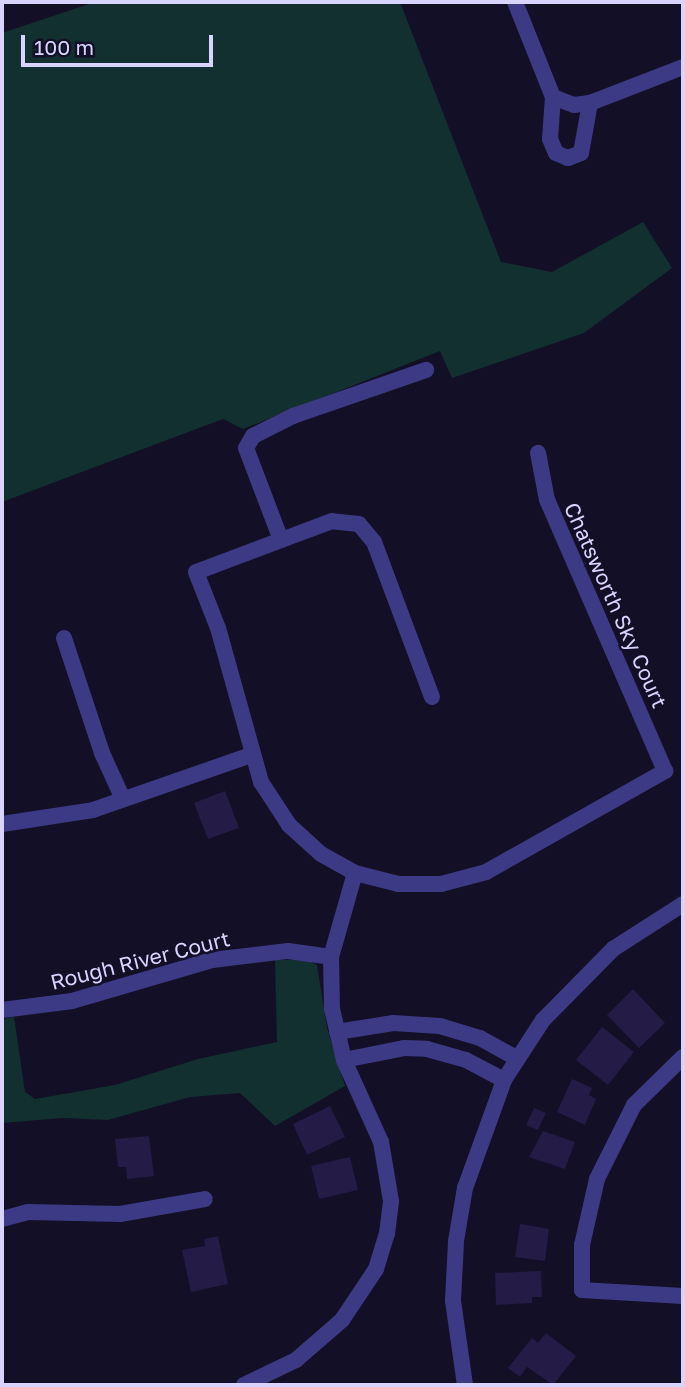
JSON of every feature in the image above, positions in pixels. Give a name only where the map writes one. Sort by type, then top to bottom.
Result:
[{"type":"street","points":[[516,2],[553,97],[550,139],[556,153],[568,158],[581,153],[582,104]]},
{"type":"street","points":[[553,97],[582,104],[683,67]]},
{"type":"street","points":[[281,540],[246,448],[253,436],[293,416],[426,370]]},
{"type":"street","name":"Chatsworth Sky Court","points":[[355,873],[398,884],[464,880],[521,855],[665,771],[547,500],[538,453]]},
{"type":"street","points":[[244,1385],[296,1360],[342,1320],[376,1269],[391,1201],[381,1142],[344,1060],[337,1032],[331,957],[355,873],[321,855],[289,825],[261,782],[251,755],[229,666],[196,572],[332,521],[359,524],[373,542],[432,697]]},
{"type":"street","points":[[64,638],[102,753],[123,799]]},
{"type":"street","points":[[2,824],[63,817],[251,755]]},
{"type":"street","points":[[465,1385],[453,1301],[456,1241],[465,1188],[504,1080],[543,1020],[613,949],[683,904]]},
{"type":"street","name":"Rough River Court","points":[[2,1010],[72,1001],[212,960],[288,951],[331,957]]},
{"type":"street","points":[[337,1032],[393,1023],[440,1026],[480,1038],[518,1059]]},
{"type":"street","points":[[344,1060],[404,1048],[427,1049],[466,1060],[504,1080]]},
{"type":"street","points":[[683,1057],[635,1105],[597,1179],[582,1245],[582,1290],[683,1296]]},
{"type":"street","points":[[2,1219],[28,1212],[120,1214],[205,1199]]},
{"type":"green space","points":[[95,2],[400,2],[501,262],[552,272],[643,222],[672,268],[584,333],[452,378],[440,351],[243,429],[223,419],[2,502],[2,33]]},
{"type":"green space","points":[[275,960],[308,960],[317,965],[327,1028],[345,1086],[275,1126],[240,1093],[190,1097],[108,1120],[63,1118],[2,1123],[2,1021],[7,1018],[14,1017],[25,1092],[35,1099],[115,1085],[198,1059],[277,1042]]},
{"type":"building","points":[[225,791],[239,828],[208,839],[194,803]]},
{"type":"building","points":[[633,989],[665,1023],[639,1048],[607,1015]]},
{"type":"building","points":[[602,1027],[634,1052],[608,1085],[576,1060]]},
{"type":"building","points":[[572,1079],[592,1088],[589,1095],[596,1099],[585,1125],[557,1112]]},
{"type":"building","points":[[330,1106],[345,1137],[307,1155],[293,1124]]},
{"type":"building","points":[[534,1108],[546,1113],[538,1130],[526,1125]]},
{"type":"building","points":[[543,1131],[575,1142],[565,1169],[529,1157]]},
{"type":"building","points":[[149,1136],[154,1176],[127,1179],[126,1167],[118,1167],[115,1139]]},
{"type":"building","points":[[350,1157],[358,1190],[319,1199],[311,1166]]},
{"type":"building","points":[[520,1224],[549,1229],[545,1261],[515,1257]]},
{"type":"building","points":[[218,1236],[228,1284],[191,1292],[182,1250],[205,1246],[204,1239]]},
{"type":"building","points":[[541,1271],[542,1297],[532,1297],[532,1303],[496,1305],[495,1273]]},
{"type":"building","points":[[546,1333],[576,1356],[553,1385],[527,1367],[520,1377],[508,1368],[532,1338],[538,1343]]}]
